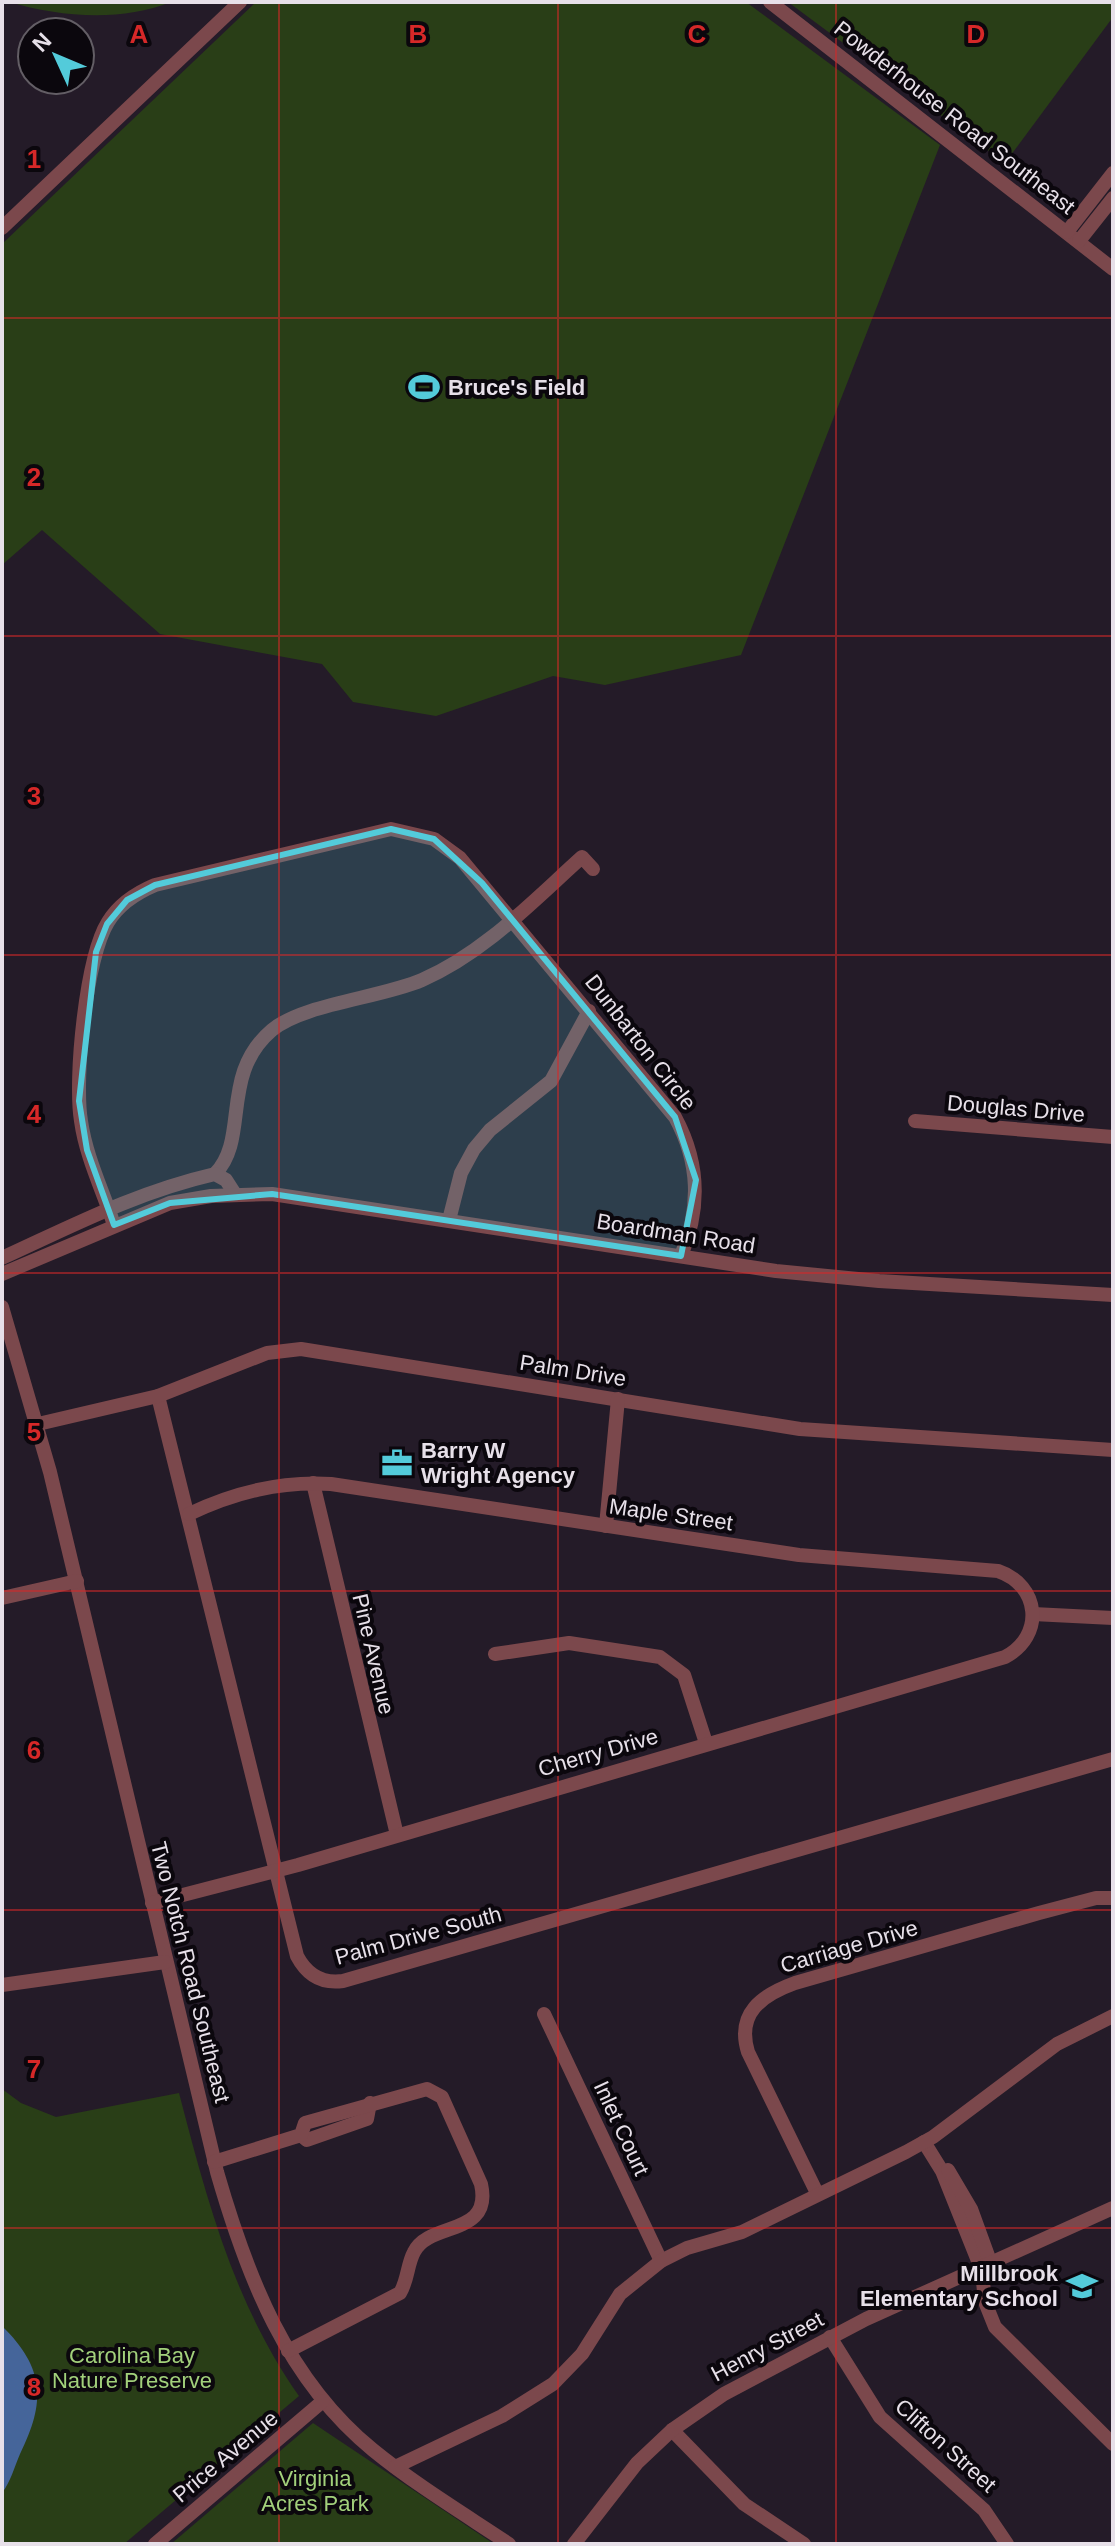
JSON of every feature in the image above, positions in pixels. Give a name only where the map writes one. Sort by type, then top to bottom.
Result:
[{"type":"street","points":[[2,228],[240,2]]},
{"type":"street","name":"Powderhouse Road Southeast","points":[[770,2],[1113,269]]},
{"type":"street","points":[[1073,236],[1113,173]]},
{"type":"street","points":[[1073,236],[1113,198]]},
{"type":"street","name":"Dunbarton Circle","points":[[114,1225],[83,1134],[78,1085],[96,952],[107,924],[127,900],[155,885],[391,829],[414,831],[444,844],[460,858],[675,1117],[691,1149],[695,1202],[681,1256]]},
{"type":"street","points":[[215,1174],[226,1156],[244,1067],[271,1031],[299,1015],[390,992],[427,978],[473,950],[582,857],[593,869]]},
{"type":"street","points":[[449,1220],[461,1173],[474,1149],[490,1130],[551,1081],[589,1011]]},
{"type":"street","name":"Douglas Drive","points":[[915,1121],[1113,1137]]},
{"type":"street","points":[[2,1258],[108,1207],[150,1191],[215,1174],[226,1180],[235,1194]]},
{"type":"street","name":"Boardman Road","points":[[2,1274],[170,1203],[235,1194],[272,1194],[681,1256],[871,1281],[1113,1295]]},
{"type":"street","name":"Two Notch Road Southeast","points":[[2,1307],[38,1424],[77,1581],[214,2162],[252,2278],[288,2351],[323,2401],[355,2434],[395,2467],[509,2544]]},
{"type":"street","name":"Palm Drive","points":[[38,1424],[158,1396],[267,1353],[301,1349],[800,1429],[1113,1450]]},
{"type":"street","name":"Palm Drive South","points":[[158,1396],[274,1871],[300,1962],[316,1977],[337,1982],[1113,1759]]},
{"type":"street","points":[[606,1526],[618,1399]]},
{"type":"street","name":"Maple Street","points":[[189,1514],[254,1490],[313,1483],[799,1555],[998,1571],[1023,1587],[1033,1614]]},
{"type":"street","name":"Pine Avenue","points":[[313,1483],[397,1835]]},
{"type":"street","points":[[2,1598],[77,1581]]},
{"type":"street","points":[[1033,1614],[1113,1618]]},
{"type":"street","name":"Cherry Drive","points":[[152,1903],[274,1871],[1005,1657],[1023,1644],[1033,1614]]},
{"type":"street","points":[[495,1654],[543,1644],[569,1643],[660,1657],[673,1664],[687,1682],[706,1743]]},
{"type":"street","name":"Carriage Drive","points":[[817,2193],[748,2052],[746,2020],[759,2000],[795,1983],[978,1930],[1096,1898],[1113,1898]]},
{"type":"street","points":[[2,1985],[165,1962]]},
{"type":"street","name":"Inlet Court","points":[[544,2014],[661,2261]]},
{"type":"street","points":[[395,2467],[491,2422],[553,2384],[582,2354],[620,2294],[661,2261],[687,2248],[742,2232],[929,2139],[1057,2044],[1113,2016]]},
{"type":"street","points":[[214,2162],[301,2135],[305,2123],[427,2089],[442,2097],[484,2197],[473,2219],[422,2243],[414,2251],[408,2280],[392,2300],[288,2351]]},
{"type":"street","points":[[929,2139],[971,2209],[986,2267],[987,2311],[995,2327],[1113,2444]]},
{"type":"street","name":"Henry Street","points":[[574,2544],[620,2481],[672,2430],[724,2394],[830,2337],[1113,2208]]},
{"type":"street","name":"Clifton Street","points":[[830,2337],[880,2417],[984,2510],[1007,2544]]},
{"type":"street","name":"Price Avenue","points":[[155,2544],[323,2401]]},
{"type":"street","points":[[672,2430],[744,2504],[804,2544]]},
{"type":"highlighted area","points":[[391,829],[434,839],[482,883],[675,1117],[696,1180],[681,1256],[272,1194],[170,1203],[114,1225],[87,1150],[79,1101],[96,952],[107,924],[127,900],[155,885]]},
{"type":"green space","points":[[9,2],[171,2],[132,13],[90,15],[49,11]]},
{"type":"green space","name":"Bruce's Field","points":[[256,2],[746,2],[940,145],[741,655],[605,685],[553,676],[436,716],[353,702],[322,664],[160,634],[42,530],[2,565],[2,244]]},
{"type":"green space","points":[[788,2],[1113,2],[1113,17],[1005,163]]},
{"type":"green space","name":"Carolina Bay Nature Preserve","points":[[2,2089],[21,2103],[56,2117],[179,2093],[212,2212],[240,2288],[276,2361],[299,2396],[124,2544],[2,2544]]},
{"type":"green space","name":"Virginia Acres Park","points":[[313,2423],[494,2544],[171,2544]]},
{"type":"water","points":[[2,2326],[27,2356],[37,2386],[37,2402],[28,2435],[2,2493]]},
{"type":"place","name":"Bruce's Field","points":[[424,387]]},
{"type":"place","name":"Barry W Wright Agency","points":[[397,1463]]},
{"type":"place","name":"Millbrook Elementary School","points":[[1082,2286]]}]
